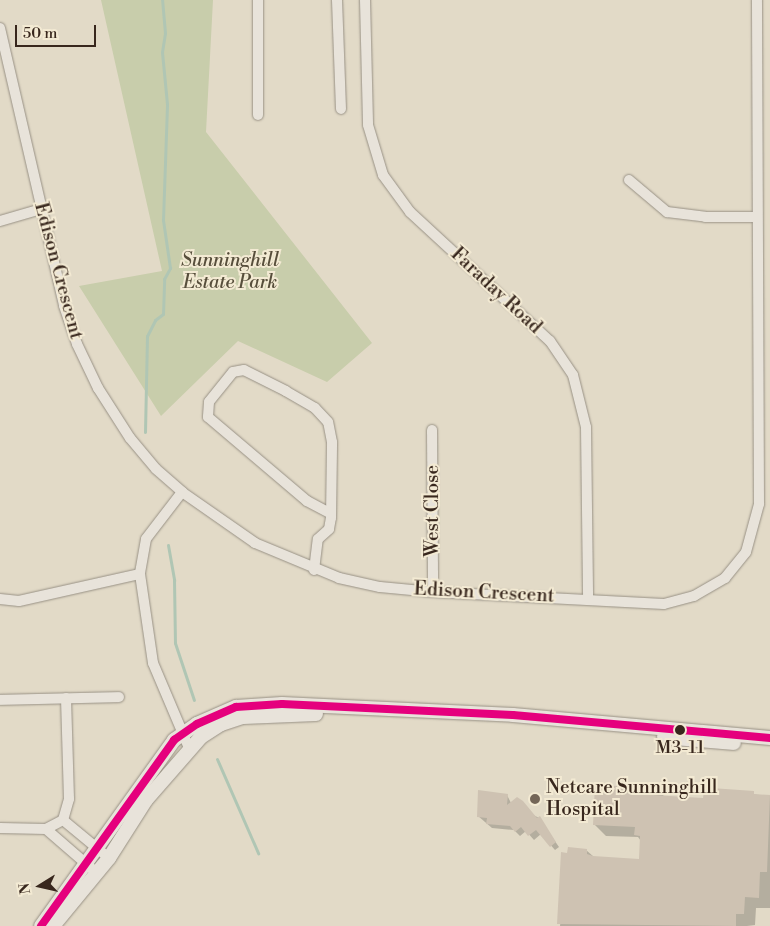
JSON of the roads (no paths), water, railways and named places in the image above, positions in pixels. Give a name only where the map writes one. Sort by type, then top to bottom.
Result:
[{"type":"main road","points":[[54,926],[96,873],[103,853],[181,733],[225,710],[258,704],[282,704],[513,714],[770,738]]},
{"type":"main road","points":[[41,926],[86,863],[103,853],[189,748],[211,729],[233,720],[296,714],[575,728],[770,746]]},
{"type":"street","points":[[258,0],[258,114]]},
{"type":"street","points":[[337,0],[341,109]]},
{"type":"street","name":"Faraday Road","points":[[365,0],[368,125],[382,175],[397,198],[424,226],[550,341],[574,375],[586,426],[588,598]]},
{"type":"street","name":"Edison Crescent","points":[[0,28],[2,46],[64,306],[86,365],[130,438],[156,469],[182,492],[254,543],[314,570],[380,587],[433,592],[588,598],[664,604],[682,601],[725,578],[746,552],[759,504],[757,0]]},
{"type":"street","points":[[629,180],[667,212],[705,218],[757,217]]},
{"type":"street","points":[[0,221],[41,209]]},
{"type":"street","points":[[314,570],[316,547],[320,535],[329,529],[331,514],[332,442],[323,415],[286,391],[244,370],[233,372],[209,402],[208,417],[307,501],[331,514]]},
{"type":"street","name":"West Close","points":[[432,430],[433,592]]},
{"type":"street","points":[[182,492],[146,539],[140,574],[153,663],[181,733],[189,748]]},
{"type":"street","points":[[0,599],[19,601],[140,574]]},
{"type":"street","points":[[0,700],[120,697]]},
{"type":"street","points":[[64,820],[69,799],[66,698]]},
{"type":"street","points":[[0,828],[46,829],[64,820]]},
{"type":"street","points":[[64,820],[103,853]]},
{"type":"street","points":[[46,829],[96,873]]},
{"type":"waterway","points":[[145,432],[147,336],[155,320],[163,314],[164,279],[170,268],[163,220],[167,104],[162,52],[165,33],[162,0]]},
{"type":"waterway","points":[[168,545],[174,580],[175,643],[194,700]]},
{"type":"waterway","points":[[217,759],[258,853]]},
{"type":"place","name":"M3-11","points":[[680,730]]},
{"type":"place","name":"Netcare Sunninghill Hospital","points":[[535,799]]},
{"type":"park label","name":"Sunninghill Estate Park","points":[[230,272]]}]
